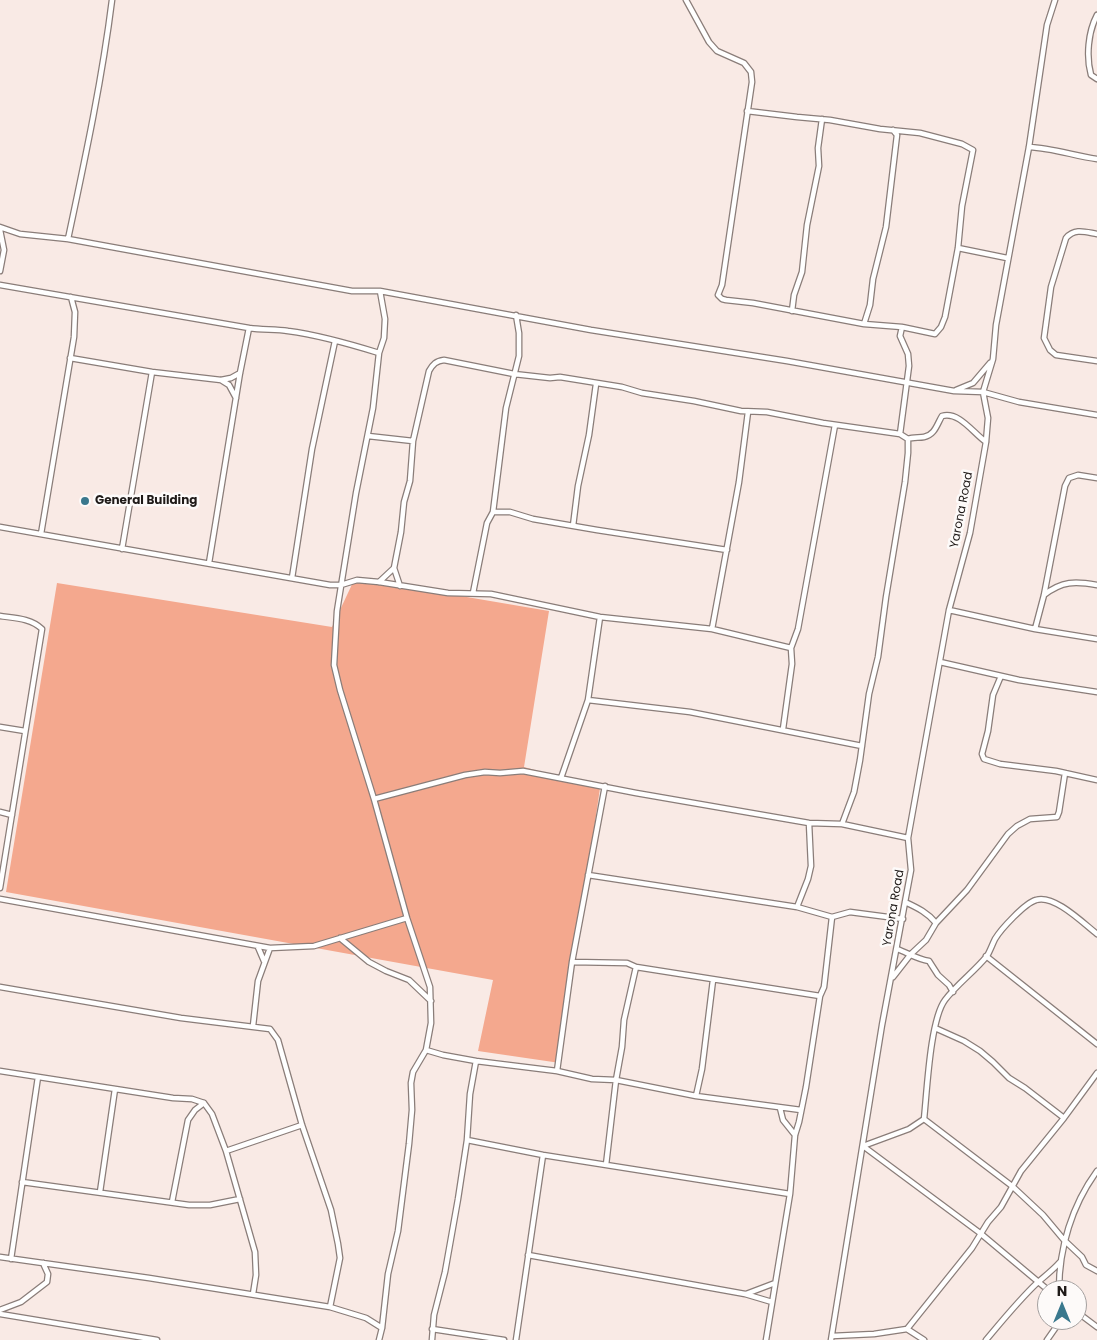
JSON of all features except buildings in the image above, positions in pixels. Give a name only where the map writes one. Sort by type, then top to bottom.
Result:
[{"type":"street","points":[[68,238],[86,157],[107,42],[112,0]]},
{"type":"street","points":[[686,0],[717,51],[744,63],[751,72],[752,82],[747,110],[722,285],[718,295],[726,300],[753,303],[864,324],[902,327],[934,334],[940,330],[945,317],[958,248],[962,206],[974,150],[962,144],[920,133],[747,110]]},
{"type":"street","points":[[983,392],[993,359],[996,325],[1007,258],[1029,148],[1048,25],[1055,0]]},
{"type":"street","points":[[1097,15],[1091,33],[1088,64],[1091,75],[1097,79]]},
{"type":"street","points":[[792,311],[794,294],[802,272],[807,225],[820,166],[818,148],[822,119]]},
{"type":"street","points":[[864,324],[870,305],[886,227],[890,184],[897,144],[897,135],[893,130]]},
{"type":"street","points":[[1029,148],[1041,148],[1078,157],[1097,159]]},
{"type":"street","points":[[0,272],[4,250],[0,229],[20,234],[68,238],[352,291],[380,291],[591,330],[954,391],[983,392],[1019,402],[1097,415]]},
{"type":"street","points":[[1097,234],[1075,231],[1066,238],[1051,287],[1044,338],[1050,350],[1056,355],[1097,361]]},
{"type":"street","points":[[958,248],[1007,258]]},
{"type":"street","points":[[0,285],[249,328],[286,331],[357,346],[380,353]]},
{"type":"street","points":[[379,1340],[388,1274],[398,1230],[409,1144],[412,1110],[411,1083],[413,1072],[426,1050],[431,1023],[430,986],[407,918],[334,665],[336,611],[384,338],[385,319],[380,291]]},
{"type":"street","points":[[42,534],[75,324],[72,297]]},
{"type":"street","points":[[473,593],[487,523],[492,512],[506,408],[517,365],[520,344],[516,315]]},
{"type":"street","points":[[900,434],[909,366],[908,354],[900,336],[902,327]]},
{"type":"street","points":[[209,563],[249,328]]},
{"type":"street","points":[[292,578],[312,449],[334,341]]},
{"type":"street","points":[[70,358],[152,372],[221,380],[231,378],[240,372]]},
{"type":"street","points":[[954,391],[972,383],[993,359]]},
{"type":"street","points":[[400,586],[394,568],[401,532],[404,502],[410,481],[413,441],[429,371],[433,364],[444,360],[514,374],[550,378],[560,377],[622,387],[642,393],[748,412],[767,412],[835,425],[900,434],[908,438],[930,435],[935,431],[942,416],[954,416],[986,442]]},
{"type":"street","points":[[122,549],[152,372]]},
{"type":"street","points":[[221,380],[229,385],[236,398]]},
{"type":"street","points":[[573,526],[596,384]]},
{"type":"street","name":"Yarona Road","points":[[832,1338],[882,1025],[912,870],[908,838],[949,610],[970,532],[986,442],[988,418],[983,392]]},
{"type":"street","points":[[712,630],[739,482],[748,412]]},
{"type":"street","points":[[783,729],[792,664],[791,648],[798,629],[835,425]]},
{"type":"street","points":[[368,436],[413,441]]},
{"type":"street","points":[[842,824],[854,792],[868,694],[878,657],[905,482],[908,438]]},
{"type":"street","points":[[1036,629],[1065,486],[1069,478],[1078,475],[1097,478]]},
{"type":"street","points":[[492,512],[510,512],[533,519],[727,550]]},
{"type":"street","points":[[0,527],[330,585],[341,585],[357,580],[448,593],[491,594],[600,617],[712,630],[791,648]]},
{"type":"street","points":[[379,582],[394,568]]},
{"type":"street","points":[[1044,595],[1056,586],[1066,583],[1097,585]]},
{"type":"street","points":[[949,610],[1036,629],[1097,639]]},
{"type":"street","points":[[0,616],[26,620],[42,629],[0,888]]},
{"type":"street","points":[[561,778],[588,700],[600,617]]},
{"type":"street","points":[[940,662],[1000,676],[1097,692]]},
{"type":"street","points":[[1000,676],[993,694],[988,731],[982,754],[984,759],[1000,764],[1065,773],[1097,780]]},
{"type":"street","points":[[588,700],[690,712],[862,746]]},
{"type":"street","points":[[0,727],[25,731]]},
{"type":"street","points":[[374,799],[465,775],[486,772],[523,771],[809,823],[842,824],[908,838]]},
{"type":"street","points":[[892,978],[911,954],[926,940],[936,923],[966,890],[1008,834],[1017,826],[1030,819],[1057,817],[1065,773]]},
{"type":"street","points":[[557,1071],[572,962],[605,786]]},
{"type":"street","points":[[0,812],[12,814]]},
{"type":"street","points":[[797,907],[811,866],[809,823]]},
{"type":"street","points":[[588,876],[797,907],[832,916],[850,912],[903,919]]},
{"type":"street","points":[[0,899],[270,948],[314,946],[407,918]]},
{"type":"street","points":[[924,1119],[935,1028],[941,1008],[986,956],[996,938],[1007,924],[1036,899],[1047,900],[1056,902],[1097,934]]},
{"type":"street","points":[[905,902],[920,909],[936,923]]},
{"type":"street","points":[[766,1340],[790,1194],[795,1135],[820,996],[824,987],[832,916]]},
{"type":"street","points":[[340,938],[369,962],[409,980],[431,1001]]},
{"type":"street","points":[[258,947],[264,961]]},
{"type":"street","points":[[253,1026],[258,981],[270,948]]},
{"type":"street","points":[[897,949],[911,954],[915,958],[929,961],[953,992]]},
{"type":"street","points":[[986,956],[1097,1044]]},
{"type":"street","points":[[572,962],[627,963],[636,967],[820,996]]},
{"type":"street","points":[[606,1164],[624,1020],[636,967]]},
{"type":"street","points":[[696,1096],[702,1069],[713,980]]},
{"type":"street","points":[[0,988],[181,1018],[270,1029],[278,1040],[302,1125],[328,1202],[338,1244],[340,1258],[330,1307]]},
{"type":"street","points":[[935,1028],[964,1041],[980,1052],[1009,1078],[1064,1118]]},
{"type":"street","points":[[426,1050],[476,1061],[557,1071],[592,1078],[616,1080],[696,1096],[801,1110]]},
{"type":"street","points":[[432,1340],[432,1329],[452,1238],[467,1140],[470,1094],[476,1061]]},
{"type":"street","points":[[0,1071],[173,1098],[192,1099],[204,1103],[212,1114],[226,1151],[255,1252],[256,1275],[253,1294]]},
{"type":"street","points":[[907,1329],[972,1248],[980,1233],[1001,1207],[1021,1171],[1097,1073]]},
{"type":"street","points":[[11,1259],[38,1076]]},
{"type":"street","points":[[100,1192],[115,1089]]},
{"type":"street","points":[[172,1202],[188,1120],[204,1103]]},
{"type":"street","points":[[780,1108],[783,1120],[795,1135]]},
{"type":"street","points":[[863,1146],[909,1129],[924,1119]]},
{"type":"street","points":[[924,1119],[1012,1186],[1043,1215],[1064,1240],[1082,1257],[1086,1265],[1097,1271]]},
{"type":"street","points":[[226,1151],[302,1125]]},
{"type":"street","points":[[467,1140],[543,1155],[790,1194]]},
{"type":"street","points":[[863,1146],[980,1233],[1037,1281]]},
{"type":"street","points":[[516,1340],[543,1155]]},
{"type":"street","points":[[1059,1280],[1064,1240],[1080,1197],[1097,1171]]},
{"type":"street","points":[[22,1182],[172,1202],[189,1206],[210,1205],[240,1199]]},
{"type":"street","points":[[528,1255],[745,1294],[772,1302]]},
{"type":"street","points":[[0,1257],[330,1307],[366,1318],[382,1328]]},
{"type":"street","points":[[1041,1280],[1049,1275],[1060,1262]]},
{"type":"street","points":[[0,1312],[21,1302],[47,1282],[49,1278],[43,1263]]},
{"type":"street","points":[[745,1294],[775,1283]]},
{"type":"street","points":[[986,1340],[1037,1283]]},
{"type":"street","points":[[0,1312],[157,1340]]},
{"type":"street","points":[[432,1329],[504,1340]]},
{"type":"street","points":[[832,1338],[907,1329],[924,1340]]},
{"type":"shaded area","points":[[355,578],[549,611],[524,767],[600,788],[560,1063],[478,1051],[493,980],[6,892],[57,583],[332,627]]},
{"type":"place","name":"General Building","points":[[85,501]]}]
